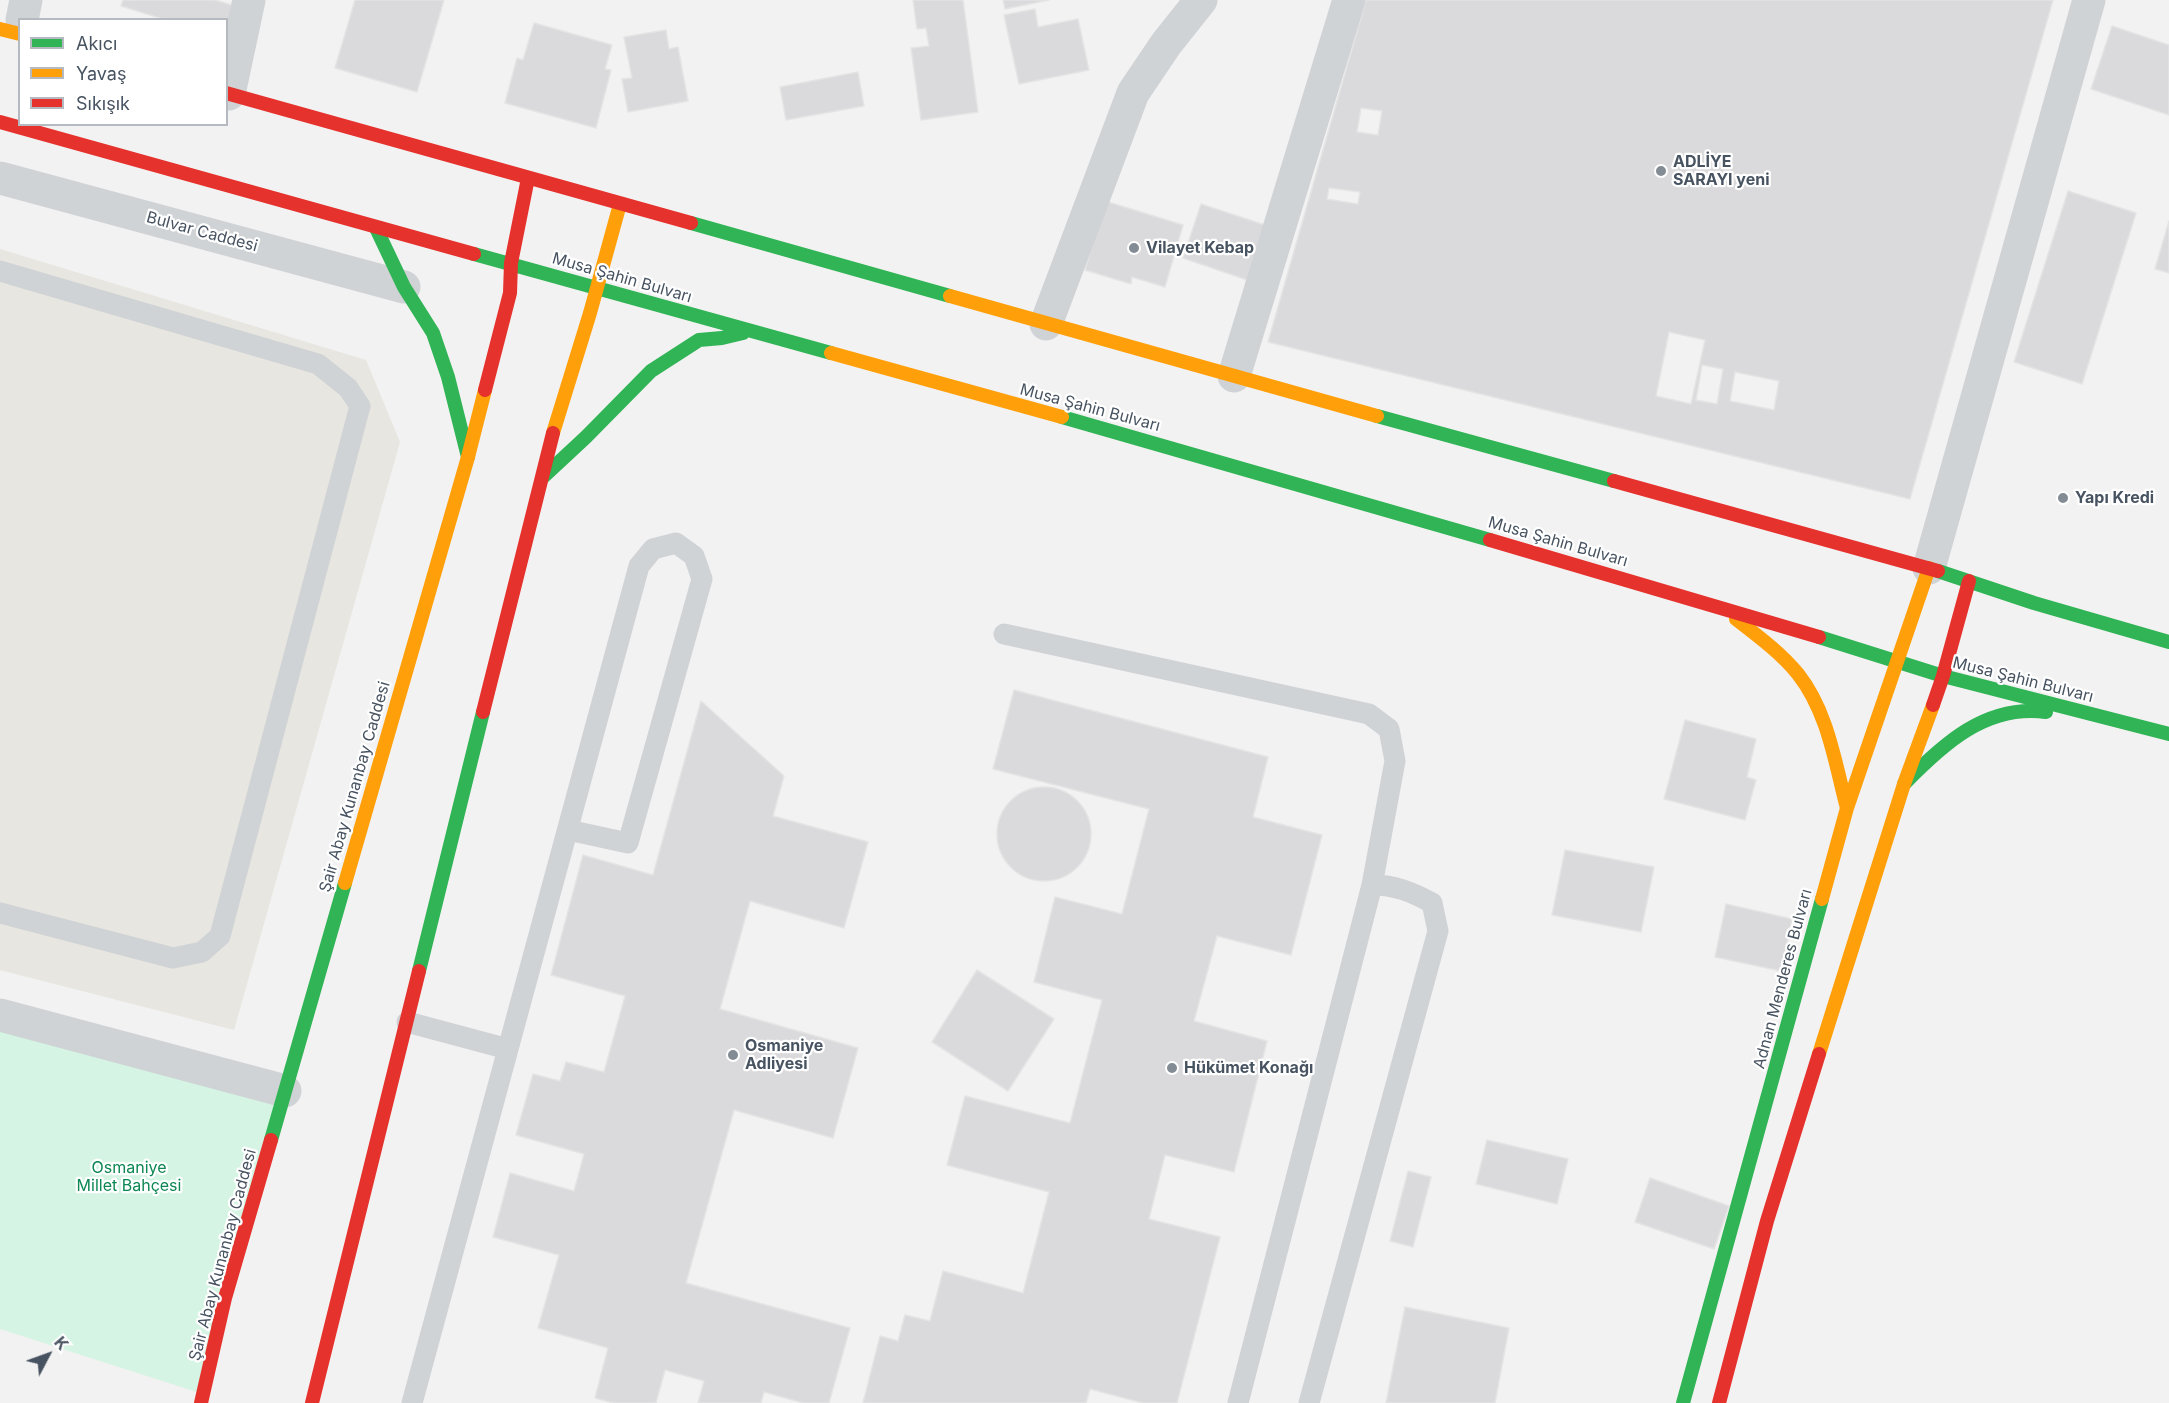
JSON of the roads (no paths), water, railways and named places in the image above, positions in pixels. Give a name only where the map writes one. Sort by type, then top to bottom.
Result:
[{"type":"main road","points":[[228,94],[1046,324],[1929,568],[2034,603],[2169,642]]},
{"type":"main road","name":"Musa Şahin Bulvarı","points":[[0,122],[1206,457],[1721,607],[1944,676],[2169,734]]},
{"type":"main road","name":"Şair Abay Kunanbay Caddesi","points":[[201,1403],[225,1298],[468,457],[510,293],[511,263],[528,178]]},
{"type":"main road","points":[[312,1403],[543,477],[620,204]]},
{"type":"main road","points":[[376,228],[404,287],[433,333],[448,377],[468,457]]},
{"type":"main road","points":[[543,477],[651,371],[699,340],[722,338],[751,331]]},
{"type":"main road","name":"Adnan Menderes Bulvarı","points":[[1683,1403],[1847,808],[1929,568]]},
{"type":"main road","points":[[1719,1403],[1767,1221],[1904,784],[1944,676],[1969,581]]},
{"type":"main road","points":[[1721,607],[1773,647],[1799,676],[1818,707],[1847,808]]},
{"type":"main road","points":[[1904,784],[1932,754],[1958,736],[1987,719],[2016,711],[2037,710],[2169,745]]},
{"type":"street","points":[[20,18],[26,0]]},
{"type":"street","points":[[228,94],[249,0]]},
{"type":"street","points":[[1046,324],[1133,93],[1166,44],[1201,0]]},
{"type":"street","points":[[1234,376],[1348,0]]},
{"type":"street","points":[[1929,568],[2089,0]]},
{"type":"street","name":"Bulvar Caddesi","points":[[0,178],[404,287]]},
{"type":"street","points":[[0,1015],[285,1091]]},
{"type":"lane","points":[[0,272],[318,364],[348,388],[360,406],[220,936],[202,952],[173,958],[0,913]]},
{"type":"lane","points":[[412,1403],[639,566],[652,549],[676,543],[694,556],[702,579],[628,843],[568,830]]},
{"type":"lane","points":[[1004,633],[1369,714],[1389,729],[1395,761],[1372,885],[1238,1403]]},
{"type":"lane","points":[[1309,1403],[1438,931],[1432,903],[1409,890],[1389,885],[1372,885]]},
{"type":"lane","points":[[407,1022],[508,1049]]},
{"type":"place","name":"ADLİYE SARAYI yeni","points":[[1661,171]]},
{"type":"place","name":"Vilayet Kebap","points":[[1134,248]]},
{"type":"place","name":"Yapı Kredi","points":[[2063,498]]},
{"type":"place","name":"Osmaniye Adliyesi","points":[[733,1055]]},
{"type":"place","name":"Hükümet Konağı","points":[[1172,1068]]},
{"type":"park label","name":"Osmaniye Millet Bahçesi","points":[[129,1177]]}]
